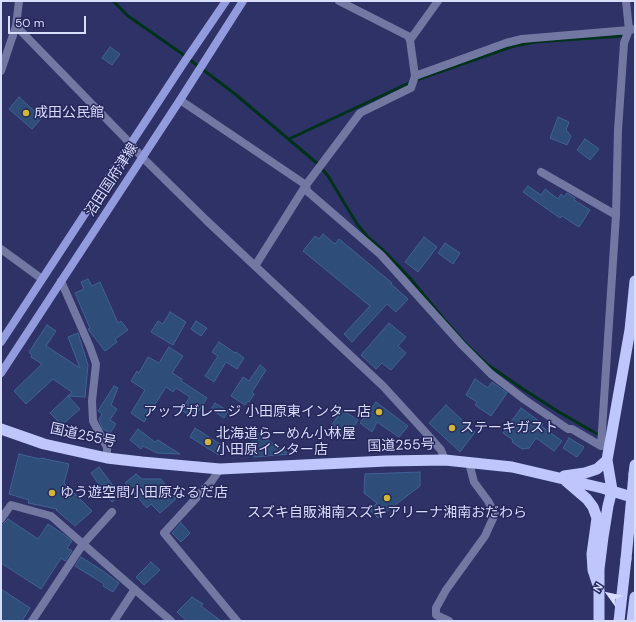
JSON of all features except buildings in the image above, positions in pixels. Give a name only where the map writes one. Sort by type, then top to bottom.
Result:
[{"type":"highway","points":[[599,621],[599,569],[608,506],[612,490],[607,460],[630,330],[635,281]]},
{"type":"highway","name":"国道255号","points":[[1,429],[44,444],[107,458],[220,469],[378,461],[445,460],[512,467],[612,490],[635,498]]},
{"type":"highway","points":[[560,478],[597,469],[607,460]]},
{"type":"highway","points":[[619,621],[635,469]]},
{"type":"highway","points":[[560,478],[587,499],[593,507],[597,518],[592,554],[593,570],[598,588]]},
{"type":"highway","points":[[632,621],[635,597]]},
{"type":"main road","name":"沼田国府津線","points":[[1,342],[191,51],[226,1]]},
{"type":"main road","name":"沼田国府津線","points":[[1,373],[197,74],[243,1]]},
{"type":"street","points":[[1,71],[16,26],[18,1]]},
{"type":"street","points":[[256,266],[306,185],[360,113],[411,88],[415,76],[410,40],[408,36],[339,1]]},
{"type":"street","points":[[410,40],[438,1]]},
{"type":"street","points":[[180,100],[306,185],[307,191],[381,255],[462,345],[491,374],[525,400],[568,428],[601,446],[616,216],[618,130],[624,43],[632,29],[626,1]]},
{"type":"street","points":[[16,26],[142,157],[383,386],[441,450],[445,460]]},
{"type":"street","points":[[415,76],[506,43],[522,40],[632,29]]},
{"type":"street","points":[[541,172],[616,216]]},
{"type":"street","points":[[1,249],[42,279]]},
{"type":"street","points":[[61,281],[96,364],[92,401],[93,421],[107,447],[107,458]]},
{"type":"street","points":[[448,621],[436,615],[436,608],[446,590],[485,536],[495,514],[488,501],[474,482],[470,463]]},
{"type":"street","points":[[220,469],[211,482],[164,533],[237,621]]},
{"type":"street","points":[[1,519],[11,505],[51,516],[172,621]]},
{"type":"street","points":[[32,621],[83,544],[112,512]]},
{"type":"street","points":[[114,621],[135,589]]},
{"type":"waterway","points":[[113,1],[128,16],[181,53],[235,94],[318,164],[328,176],[357,224],[367,236],[410,278],[466,344],[488,365],[559,412],[599,435]]},
{"type":"waterway","points":[[416,80],[514,46],[535,42],[622,36]]},
{"type":"waterway","points":[[289,139],[411,82]]},
{"type":"place","name":"成田公民館","points":[[26,113]]},
{"type":"place","name":"アップガレージ 小田原東インター店","points":[[379,412]]},
{"type":"place","name":"ステーキガスト","points":[[452,428]]},
{"type":"place","name":"北海道らーめん小林屋 小田原インター店","points":[[208,442]]},
{"type":"place","name":"ゆう遊空間小田原なるだ店","points":[[52,493]]},
{"type":"place","name":"スズキ自販湘南スズキアリーナ湘南おだわら","points":[[387,498]]}]
